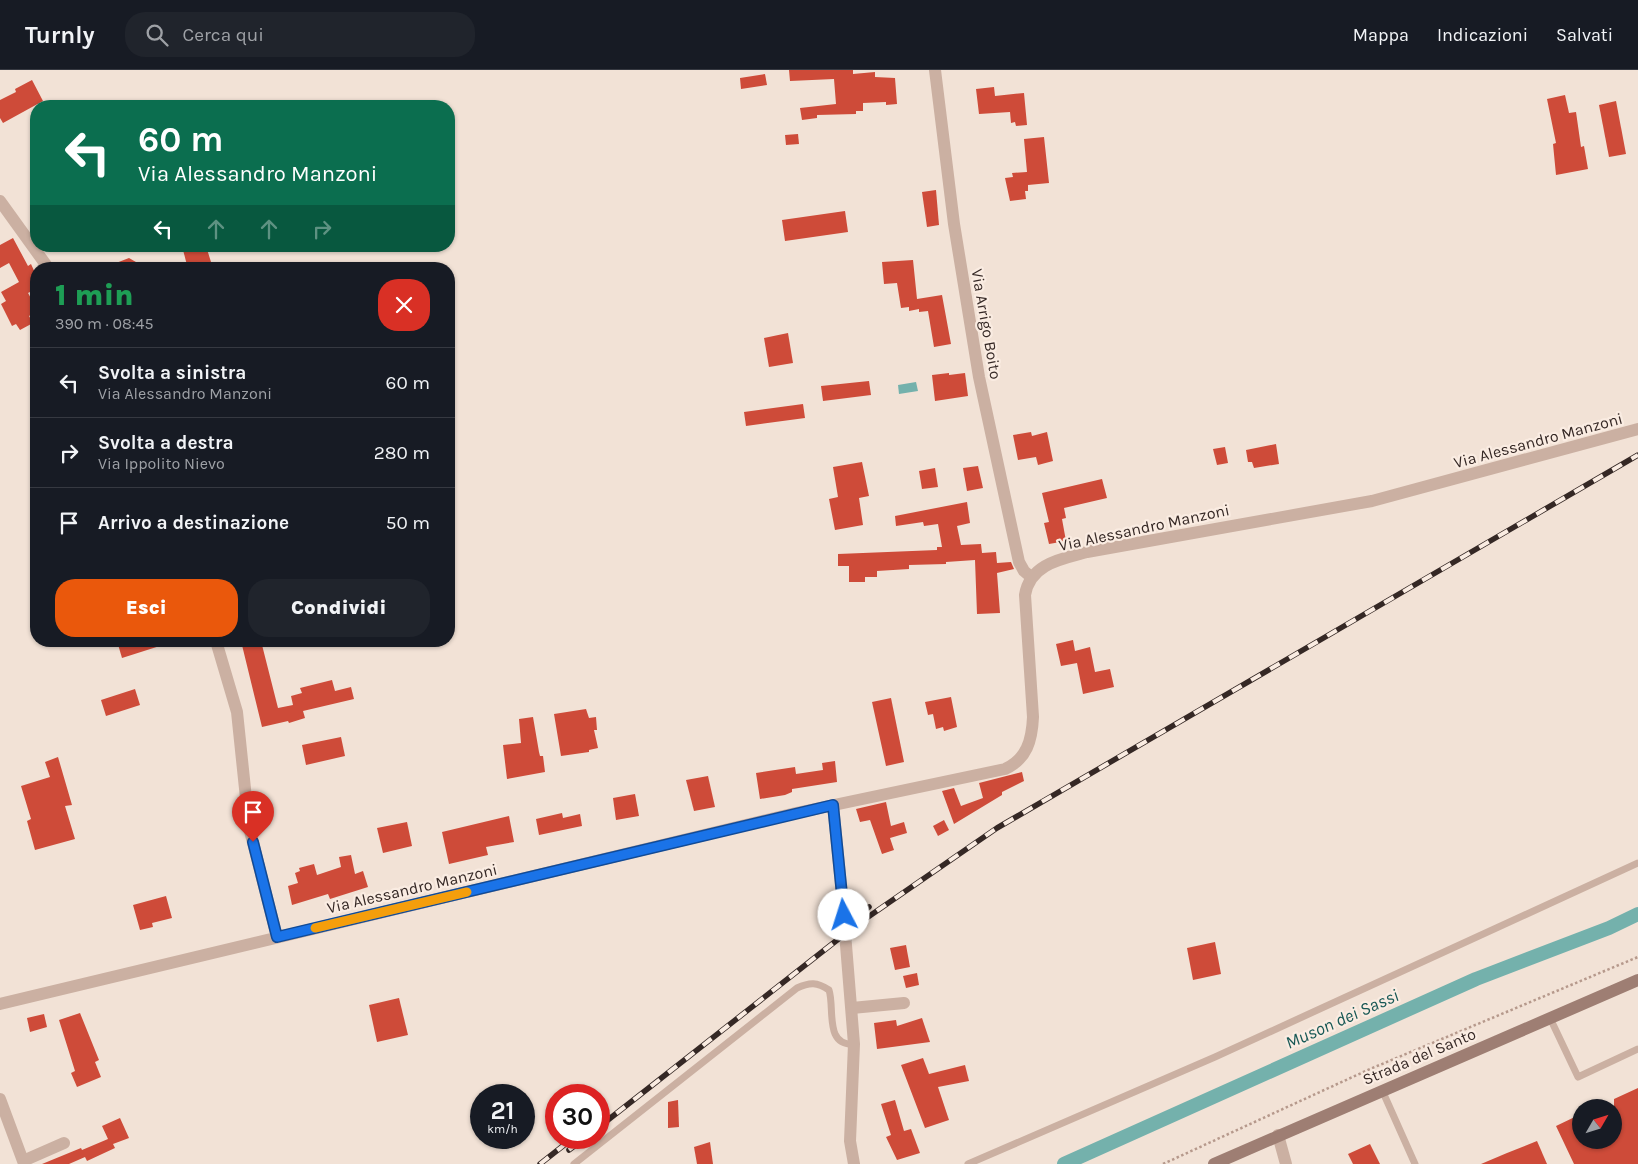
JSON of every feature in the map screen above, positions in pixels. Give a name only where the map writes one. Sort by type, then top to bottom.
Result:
[{"type":"main road","name":"Strada del Santo","points":[[1214,1164],[1382,1089],[1638,980]]},
{"type":"street","name":"Via Arrigo Boito","points":[[935,70],[954,224],[979,377],[1020,562],[1024,571],[1031,577]]},
{"type":"street","points":[[0,201],[30,244]]},
{"type":"street","name":"Via Alessandro Manzoni","points":[[0,1004],[833,805],[997,771],[1013,765],[1020,758],[1028,748],[1033,728],[1025,594],[1031,577],[1042,567],[1087,552],[1372,501],[1638,429]]},
{"type":"street","points":[[218,647],[237,712],[249,827],[277,937]]},
{"type":"street","points":[[833,805],[844,915]]},
{"type":"street","points":[[846,945],[854,1044],[850,1142],[854,1164]]},
{"type":"street","points":[[852,1008],[904,1003]]},
{"type":"street","points":[[0,1099],[23,1161],[64,1143]]},
{"type":"street","points":[[1278,1135],[1286,1164]]},
{"type":"lane","points":[[968,1164],[1215,1057],[1638,863]]},
{"type":"lane","points":[[574,1164],[789,994],[805,984],[814,982],[829,990],[832,1000],[832,1024],[835,1034],[839,1041],[846,1045],[854,1044]]},
{"type":"lane","points":[[1550,1018],[1578,1077],[1638,1049]]},
{"type":"lane","points":[[1382,1089],[1416,1164]]},
{"type":"path","points":[[1163,1164],[1370,1069],[1638,957]]},
{"type":"water","points":[[916,382],[918,391],[899,394],[898,385]]},
{"type":"building","points":[[789,70],[853,70],[853,74],[875,72],[875,77],[895,78],[897,104],[886,105],[886,102],[863,103],[863,111],[856,111],[856,114],[817,115],[817,118],[802,120],[800,108],[836,104],[834,79],[790,81]]},
{"type":"building","points":[[765,74],[767,85],[741,89],[740,78]]},
{"type":"building","points":[[32,80],[42,100],[30,100],[30,108],[3,123],[0,118],[0,100],[16,92],[15,89]]},
{"type":"building","points":[[994,87],[995,96],[1024,93],[1027,125],[1016,126],[1015,122],[1011,123],[1010,112],[979,114],[976,89]]},
{"type":"building","points":[[1565,95],[1569,113],[1576,112],[1581,147],[1584,146],[1588,169],[1556,175],[1553,144],[1556,143],[1547,99]]},
{"type":"building","points":[[1616,101],[1626,154],[1609,157],[1599,105]]},
{"type":"building","points":[[798,134],[799,144],[786,145],[785,135]]},
{"type":"building","points":[[1044,137],[1049,183],[1028,185],[1028,191],[1025,191],[1026,199],[1010,201],[1005,178],[1013,177],[1012,173],[1027,172],[1024,139]]},
{"type":"building","points":[[936,190],[939,225],[927,227],[922,192]]},
{"type":"building","points":[[845,211],[848,232],[785,241],[782,220]]},
{"type":"building","points":[[13,238],[28,266],[30,265],[30,292],[28,293],[30,296],[30,325],[20,330],[16,324],[12,326],[1,304],[6,301],[1,292],[19,282],[9,263],[0,268],[0,245]]},
{"type":"building","points":[[184,252],[208,252],[211,262],[186,262]]},
{"type":"building","points":[[129,258],[136,262],[119,262]]},
{"type":"building","points":[[913,260],[917,299],[942,295],[951,344],[934,347],[928,311],[919,312],[919,309],[909,311],[909,307],[901,308],[897,283],[884,284],[882,262]]},
{"type":"building","points":[[788,333],[793,363],[769,367],[764,338]]},
{"type":"building","points":[[949,373],[949,375],[965,373],[968,396],[935,401],[932,375]]},
{"type":"building","points":[[869,381],[871,395],[823,401],[821,386]]},
{"type":"building","points":[[803,404],[805,418],[746,426],[744,412]]},
{"type":"building","points":[[1031,432],[1032,436],[1047,432],[1053,461],[1038,465],[1036,457],[1018,460],[1013,435]]},
{"type":"building","points":[[1276,444],[1279,464],[1254,468],[1252,462],[1248,462],[1246,450]]},
{"type":"building","points":[[1225,447],[1228,463],[1217,465],[1213,449]]},
{"type":"building","points":[[862,462],[869,496],[859,498],[863,525],[835,530],[829,499],[838,497],[833,467]]},
{"type":"building","points":[[978,466],[983,488],[967,491],[963,468]]},
{"type":"building","points":[[935,468],[938,487],[922,489],[919,471]]},
{"type":"building","points":[[1102,479],[1107,498],[1064,508],[1066,518],[1062,519],[1066,541],[1049,544],[1044,523],[1049,522],[1042,493]]},
{"type":"building","points":[[967,502],[970,523],[957,526],[961,545],[981,544],[982,553],[996,552],[997,563],[1011,562],[1014,569],[997,573],[1000,613],[977,614],[975,560],[946,562],[946,564],[909,565],[909,569],[877,571],[877,577],[865,577],[865,582],[849,582],[849,566],[838,566],[838,554],[937,550],[937,547],[942,547],[938,524],[924,526],[923,522],[896,526],[895,516]]},
{"type":"building","points":[[1073,640],[1075,651],[1090,647],[1095,672],[1110,669],[1114,687],[1083,694],[1077,663],[1061,666],[1056,644]]},
{"type":"building","points":[[119,647],[157,647],[122,658]]},
{"type":"building","points":[[242,647],[263,647],[278,708],[293,705],[291,696],[302,693],[300,688],[332,680],[335,691],[351,687],[354,699],[303,711],[305,718],[289,723],[288,721],[262,727]]},
{"type":"building","points":[[135,689],[140,705],[106,716],[101,700]]},
{"type":"building","points":[[951,697],[957,727],[944,731],[943,727],[936,729],[933,714],[928,715],[925,702]]},
{"type":"building","points":[[891,698],[904,762],[886,766],[872,702]]},
{"type":"building","points":[[586,709],[589,718],[596,717],[597,730],[594,730],[598,748],[589,750],[589,752],[561,756],[554,714]]},
{"type":"building","points":[[533,717],[539,752],[540,756],[543,756],[545,772],[507,779],[503,745],[521,743],[519,719]]},
{"type":"building","points":[[341,737],[345,756],[306,765],[302,745]]},
{"type":"building","points":[[58,757],[72,805],[65,806],[75,839],[35,850],[27,821],[31,819],[21,786],[50,777],[45,762]]},
{"type":"building","points":[[835,761],[837,782],[792,789],[792,792],[785,795],[760,799],[756,773],[795,767],[796,774],[823,770],[822,763]]},
{"type":"building","points":[[1022,772],[1024,781],[1002,792],[1002,795],[954,824],[942,791],[954,788],[961,806],[983,798],[979,783]]},
{"type":"building","points":[[708,776],[715,807],[694,811],[686,780]]},
{"type":"building","points":[[635,794],[639,816],[616,820],[613,798]]},
{"type":"building","points":[[886,802],[891,826],[904,822],[907,833],[890,838],[894,850],[882,854],[870,820],[860,822],[856,809]]},
{"type":"building","points":[[562,813],[563,818],[580,814],[582,826],[539,835],[536,819]]},
{"type":"building","points":[[509,816],[514,842],[486,847],[488,855],[449,864],[442,832]]},
{"type":"building","points":[[944,820],[949,830],[938,836],[933,826]]},
{"type":"building","points":[[407,822],[412,846],[383,853],[377,828]]},
{"type":"building","points":[[351,855],[355,874],[363,871],[368,887],[330,899],[328,894],[292,905],[288,886],[298,883],[295,873],[300,871],[299,868],[314,864],[317,875],[341,867],[339,857]]},
{"type":"building","points":[[166,896],[172,918],[152,923],[153,927],[140,930],[133,905]]},
{"type":"building","points":[[1215,942],[1221,974],[1193,980],[1187,948]]},
{"type":"building","points":[[906,945],[910,967],[895,970],[890,948]]},
{"type":"building","points":[[917,973],[919,985],[906,988],[903,976]]},
{"type":"building","points":[[399,998],[408,1035],[377,1042],[369,1005]]},
{"type":"building","points":[[80,1013],[99,1060],[95,1062],[101,1077],[77,1087],[71,1073],[75,1071],[59,1020]]},
{"type":"building","points":[[44,1014],[47,1027],[30,1032],[27,1018]]},
{"type":"building","points":[[922,1018],[930,1042],[877,1049],[874,1023],[896,1020],[897,1026]]},
{"type":"building","points":[[923,1058],[929,1074],[965,1065],[969,1081],[938,1087],[949,1120],[925,1128],[901,1065]]},
{"type":"building","points":[[1638,1088],[1638,1164],[1574,1164],[1556,1126],[1572,1118],[1572,1149],[1622,1149],[1622,1099],[1614,1099]]},
{"type":"building","points":[[678,1100],[679,1127],[668,1128],[668,1102]]},
{"type":"building","points":[[895,1100],[904,1131],[911,1129],[920,1153],[897,1160],[886,1137],[891,1135],[881,1104]]},
{"type":"building","points":[[120,1118],[129,1138],[113,1144],[115,1148],[87,1161],[85,1157],[69,1164],[42,1164],[108,1139],[102,1126]]},
{"type":"building","points":[[1537,1141],[1547,1164],[1481,1164],[1507,1153]]},
{"type":"building","points":[[710,1142],[713,1164],[697,1164],[694,1147]]},
{"type":"building","points":[[1370,1144],[1380,1164],[1353,1164],[1348,1154]]},
{"type":"waterway","name":"Muson dei Sassi","points":[[1064,1164],[1476,979],[1609,928],[1638,914]]},
{"type":"tunnel","points":[[844,915],[846,945]]},
{"type":"railway","points":[[610,1118],[855,926],[997,828],[1638,455]]},
{"type":"railway","points":[[835,932],[869,907]]},
{"type":"railway","points":[[540,1164],[559,1149]]},
{"type":"slow traffic","points":[[315,928],[467,892]]},
{"type":"route","points":[[253,842],[277,937],[833,805],[844,915]]}]
